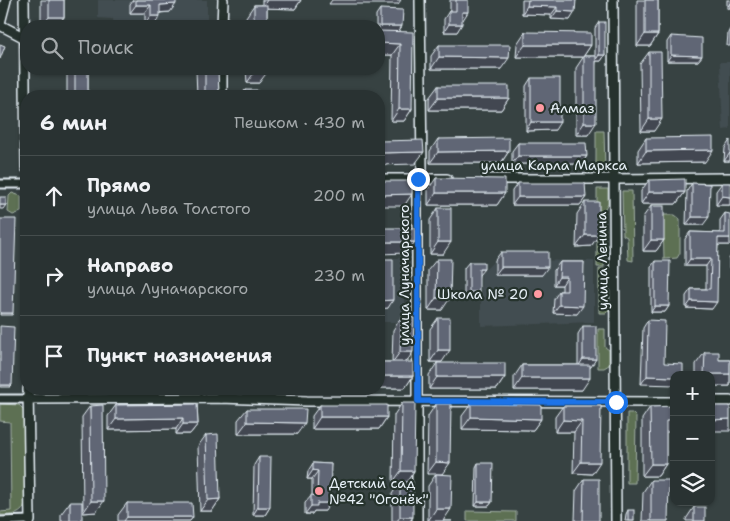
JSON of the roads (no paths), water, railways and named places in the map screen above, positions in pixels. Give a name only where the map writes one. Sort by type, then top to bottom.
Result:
[{"type":"street","points":[[6,0],[0,24],[20,35]]},
{"type":"street","points":[[24,0],[24,20]]},
{"type":"street","points":[[222,20],[223,0]]},
{"type":"street","name":"улица Луначарского","points":[[417,521],[418,179],[422,170],[420,0]]},
{"type":"street","name":"улица Ленина","points":[[613,0],[616,521]]},
{"type":"street","points":[[25,75],[25,90]]},
{"type":"street","points":[[222,75],[222,90]]},
{"type":"street","name":"улица Карла Маркса","points":[[479,179],[730,178]]},
{"type":"street","points":[[385,179],[461,179]]},
{"type":"street","points":[[0,184],[20,184]]},
{"type":"street","points":[[0,521],[30,521],[28,395]]},
{"type":"street","points":[[0,399],[221,398],[244,400],[670,402]]},
{"type":"street","points":[[715,401],[730,401]]},
{"type":"place","name":"Алмаз","points":[[540,108]]},
{"type":"place","name":"Школа № 20","points":[[538,294]]},
{"type":"place","name":"Детский сад №42 \"Огонёк\"","points":[[319,491]]}]
